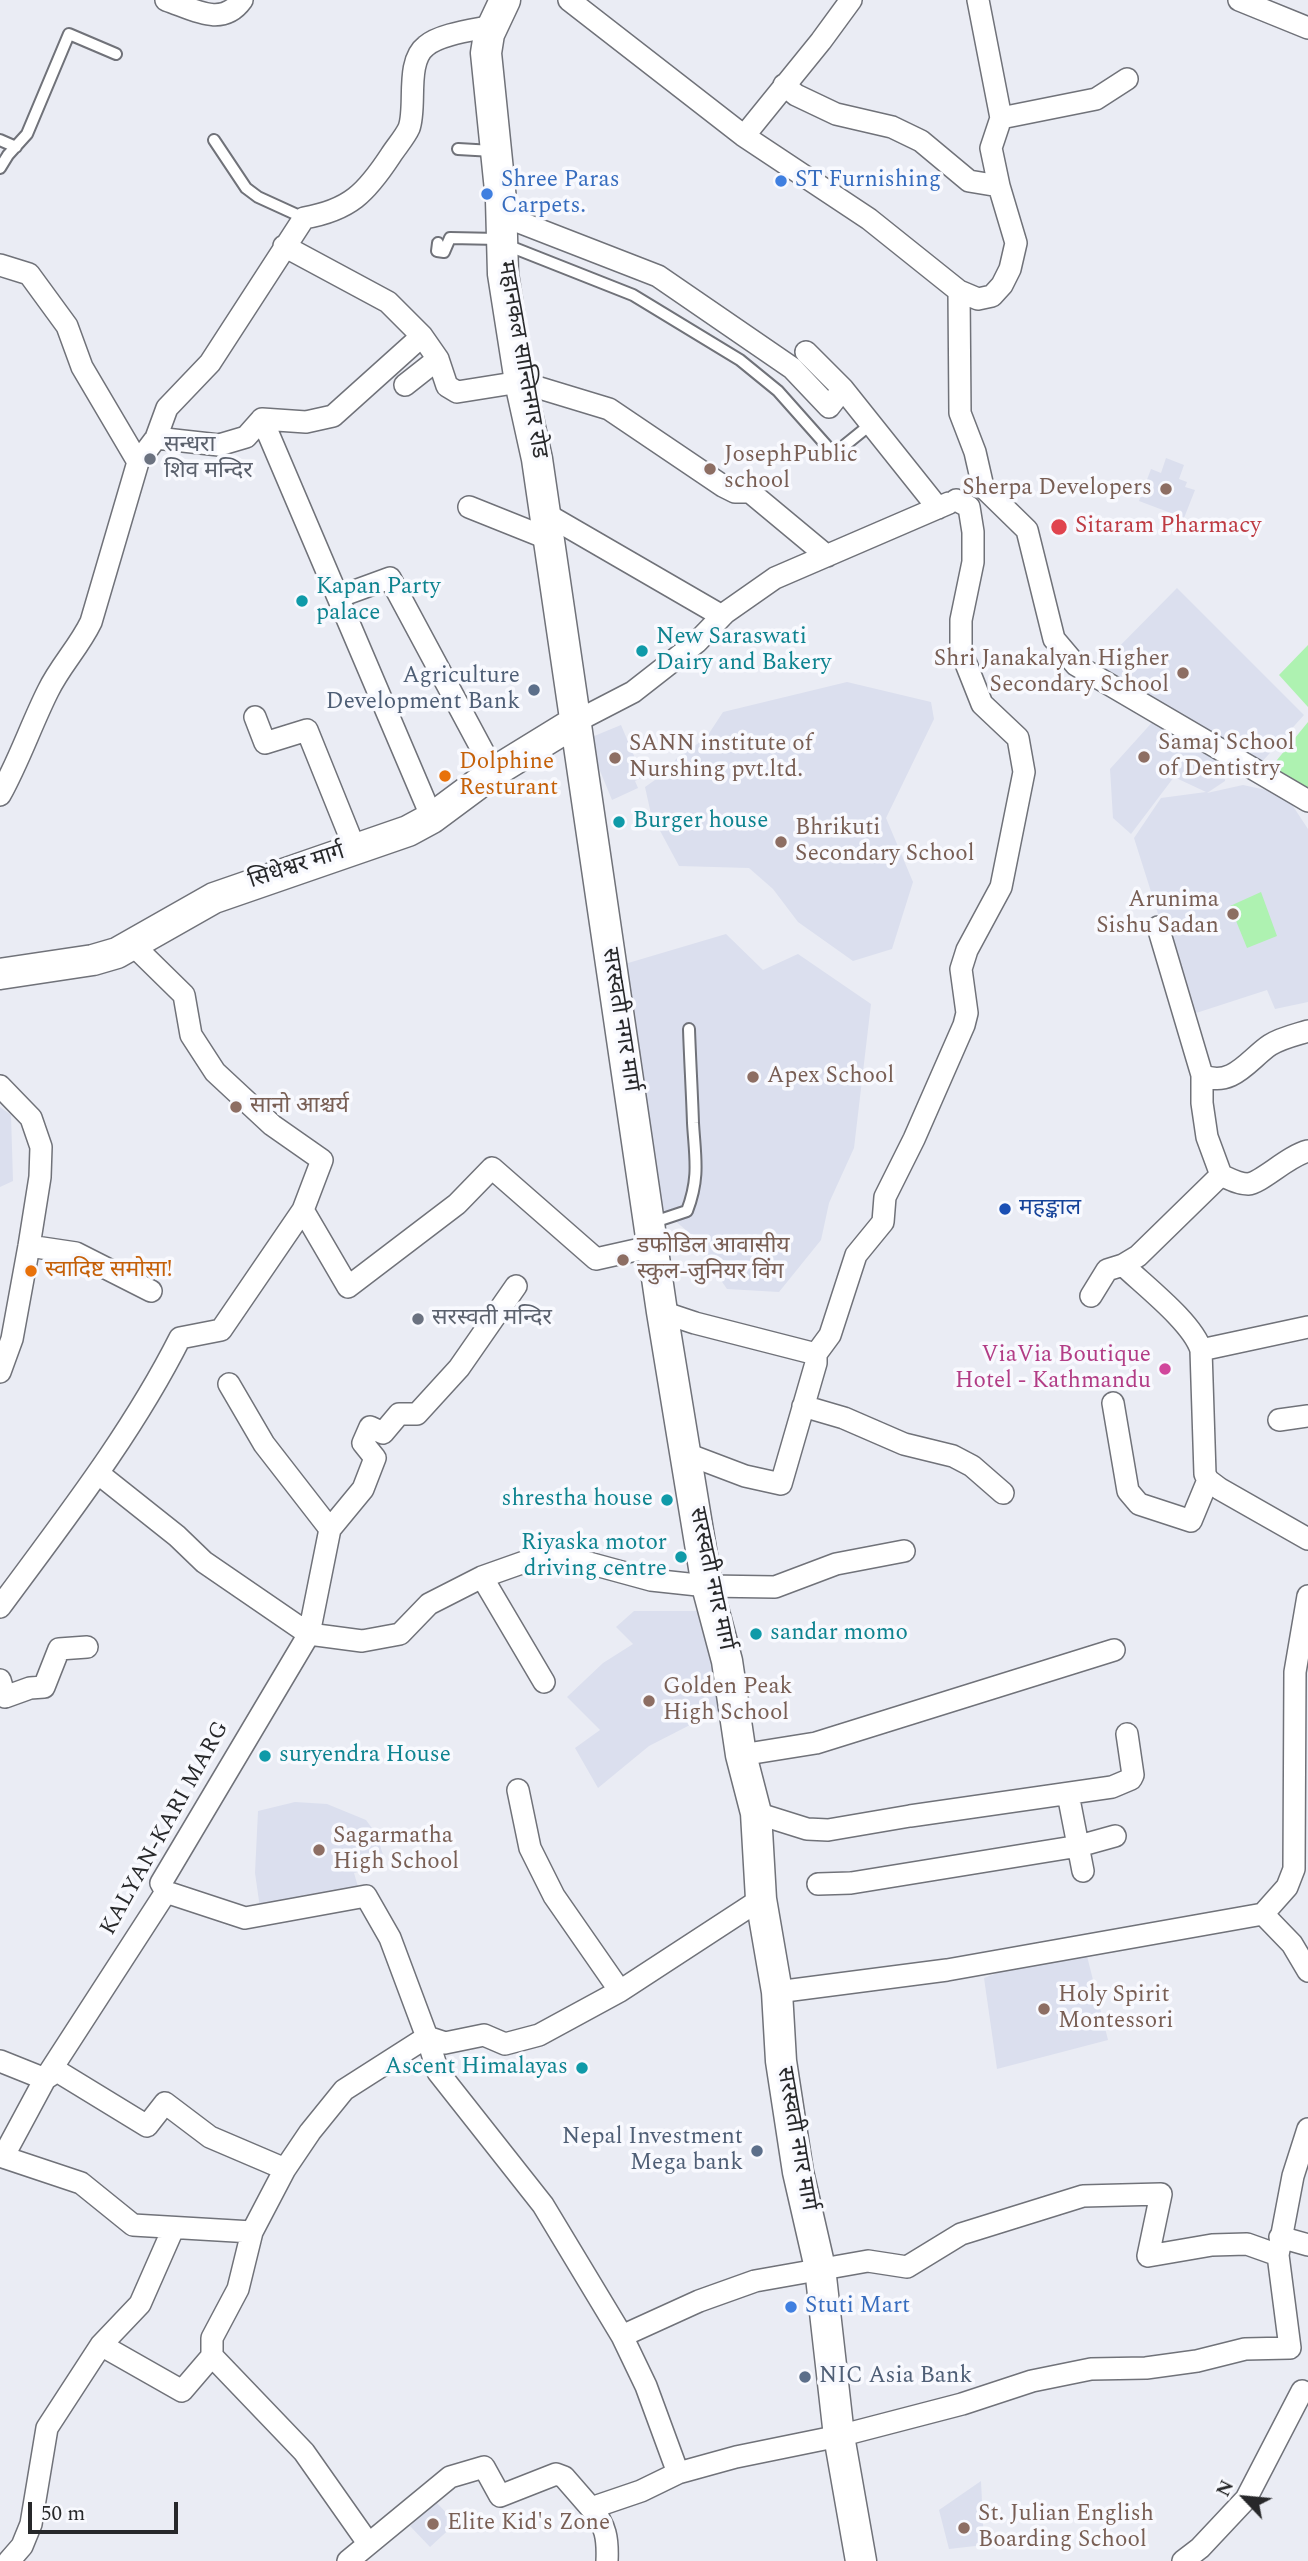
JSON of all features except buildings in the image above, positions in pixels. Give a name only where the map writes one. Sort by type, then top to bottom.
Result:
[{"type":"main road","name":"महानकल सान्तिनगर रोड","points":[[496,11],[486,53],[496,151],[503,274],[520,382],[537,459],[577,721]]},
{"type":"main road","name":"सिधेश्वर मार्ग","points":[[0,974],[93,960],[117,953],[214,898],[408,831],[432,818],[494,772],[577,721]]},
{"type":"main road","name":"सरस्वती नगर मार्ग","points":[[577,721],[662,1312],[707,1586],[727,1661],[741,1755],[756,1813],[761,1899],[777,1992],[781,2061],[797,2172],[820,2268],[839,2436],[861,2561]]},
{"type":"street","points":[[166,0],[212,15],[224,16],[233,12],[242,0]]},
{"type":"street","points":[[569,0],[744,136],[869,219],[959,291],[978,299],[992,296],[1002,285],[1010,269],[1016,243],[991,148],[1001,118],[978,0]]},
{"type":"street","points":[[744,136],[851,0]]},
{"type":"street","points":[[1239,0],[1308,28]]},
{"type":"street","points":[[0,795],[14,771],[49,688],[81,642],[91,622],[138,461],[156,438],[167,408],[210,363],[304,218],[338,208],[358,197],[372,184],[409,128],[417,59],[425,46],[496,11]]},
{"type":"street","points":[[1001,118],[1096,99],[1127,79]]},
{"type":"street","points":[[784,85],[796,95],[836,114],[892,127],[921,141],[969,181],[999,186]]},
{"type":"street","points":[[502,232],[658,276],[792,368],[829,407],[843,389]]},
{"type":"street","points":[[284,246],[388,302],[422,336],[438,359],[447,386],[457,392],[520,382],[609,410],[723,486],[735,492],[750,492],[827,556]]},
{"type":"street","points":[[0,265],[29,274],[67,326],[82,367],[138,461]]},
{"type":"street","points":[[959,291],[960,413],[975,452],[983,487],[1027,530],[1054,639],[1076,665],[1308,801]]},
{"type":"street","points":[[262,419],[306,422],[333,415],[422,336]]},
{"type":"street","points":[[687,1454],[745,1476],[781,1484],[816,1363],[816,1354],[830,1335],[856,1255],[883,1222],[885,1197],[964,1026],[967,1013],[961,968],[967,950],[1001,887],[1024,772],[1018,738],[982,704],[961,651],[961,620],[973,562],[973,532],[969,507],[947,504],[806,352]]},
{"type":"street","points":[[405,385],[438,359]]},
{"type":"street","points":[[156,438],[219,445],[246,437],[262,419]]},
{"type":"street","points":[[262,419],[432,818]]},
{"type":"street","points":[[577,721],[633,692],[697,642],[722,616],[775,578],[983,487]]},
{"type":"street","points":[[469,507],[548,527],[722,616]]},
{"type":"street","points":[[338,597],[390,578],[494,772]]},
{"type":"street","points":[[255,717],[265,743],[307,730],[355,849]]},
{"type":"street","points":[[1158,927],[1202,1075],[1202,1103],[1207,1137],[1221,1175],[1238,1183],[1253,1183],[1281,1163],[1308,1151]]},
{"type":"street","points":[[0,1607],[99,1474],[180,1338],[221,1330],[303,1210],[322,1160],[272,1125],[215,1072],[191,1035],[184,995],[133,945]]},
{"type":"street","points":[[1202,1075],[1214,1079],[1240,1072],[1270,1045],[1308,1031]]},
{"type":"street","points":[[0,1086],[31,1118],[41,1147],[40,1177],[12,1339],[0,1371]]},
{"type":"street","points":[[303,1210],[348,1287],[457,1204],[492,1168],[596,1258],[652,1235]]},
{"type":"street","points":[[1091,1296],[1107,1270],[1124,1265],[1138,1256],[1221,1175]]},
{"type":"street","points":[[29,1246],[76,1253],[150,1292]]},
{"type":"street","points":[[1124,1265],[1198,1339],[1201,1350],[1205,1474],[1208,1479],[1220,1489],[1308,1539]]},
{"type":"street","points":[[309,1634],[330,1529],[363,1489],[375,1458],[363,1443],[370,1427],[383,1433],[399,1414],[417,1414],[459,1368],[516,1286]]},
{"type":"street","points":[[662,1312],[816,1354]]},
{"type":"street","points":[[1201,1350],[1308,1327]]},
{"type":"street","points":[[229,1384],[264,1444],[330,1529]]},
{"type":"street","points":[[1113,1403],[1128,1491],[1139,1504],[1191,1521],[1208,1479]]},
{"type":"street","points":[[803,1406],[844,1418],[904,1444],[953,1456],[972,1466],[1003,1493]]},
{"type":"street","points":[[1279,1420],[1308,1416]]},
{"type":"street","points":[[99,1474],[177,1536],[204,1562],[309,1634],[362,1641],[400,1634],[429,1604],[482,1577],[547,1554],[651,1580],[707,1586],[775,1587],[836,1564],[904,1551]]},
{"type":"street","points":[[482,1577],[544,1682]]},
{"type":"street","points":[[777,1992],[947,1970],[1263,1914],[1287,1886],[1294,1869],[1294,1672],[1308,1596]]},
{"type":"street","name":"KALYAN-KARI MARG","points":[[1,2156],[46,2080],[166,1892],[161,1883],[309,1634]]},
{"type":"street","points":[[0,1680],[5,1697],[30,1688],[44,1687],[60,1649],[87,1647]]},
{"type":"street","points":[[741,1755],[816,1743],[1114,1650]]},
{"type":"street","points":[[756,1813],[807,1829],[828,1830],[1112,1787],[1132,1778],[1127,1734]]},
{"type":"street","points":[[518,1790],[530,1848],[554,1896],[620,1991]]},
{"type":"street","points":[[1068,1794],[1083,1871]]},
{"type":"street","points":[[818,1884],[851,1883],[1079,1846],[1115,1836]]},
{"type":"street","points":[[166,1892],[245,1918],[366,1896],[390,1938],[438,2072],[543,2205],[622,2336],[646,2386],[678,2473]]},
{"type":"street","points":[[427,2037],[445,2043],[484,2035],[505,2044],[539,2035],[620,1991],[761,1899]]},
{"type":"street","points":[[1263,1914],[1292,1944],[1308,1971]]},
{"type":"street","points":[[102,2345],[182,2391],[212,2356],[212,2338],[238,2289],[252,2232],[285,2169],[310,2132],[344,2090],[427,2037]]},
{"type":"street","points":[[0,2061],[46,2080],[57,2071],[147,2126],[165,2103],[210,2137],[285,2169]]},
{"type":"street","points":[[591,2508],[641,2491],[678,2473],[736,2457],[839,2436],[962,2404],[1032,2381],[1091,2369],[1146,2368],[1197,2361],[1245,2349],[1290,2348],[1279,2246],[1293,2176],[1308,2129]]},
{"type":"street","points":[[1,2156],[81,2183],[133,2225],[252,2232]]},
{"type":"street","points":[[622,2336],[699,2301],[755,2281],[868,2260],[907,2267],[961,2234],[1083,2196],[1161,2194],[1148,2256],[1212,2245],[1308,2245]]},
{"type":"street","points":[[9,2561],[22,2546],[31,2524],[47,2428],[102,2345],[140,2304],[173,2229]]},
{"type":"street","points":[[212,2356],[304,2452],[368,2543]]},
{"type":"street","points":[[1183,2561],[1246,2499],[1302,2391]]},
{"type":"street","points":[[348,2561],[450,2477],[484,2468],[500,2496],[556,2474],[564,2477],[600,2519],[608,2535],[607,2561]]},
{"type":"lane","points":[[0,168],[27,134],[69,34],[116,54]]},
{"type":"lane","points":[[0,140],[16,146]]},
{"type":"lane","points":[[214,140],[246,188],[258,197],[304,218]]},
{"type":"lane","points":[[458,149],[496,151]]},
{"type":"lane","points":[[438,243],[437,251],[444,252],[450,238],[502,232],[633,295],[740,360],[778,391],[834,454],[871,424]]},
{"type":"lane","points":[[652,1235],[687,1211],[693,1195],[697,1156],[689,1029]]},
{"type":"shaded area","name":"Sherpa Developers","points":[[1166,458],[1184,465],[1179,479],[1187,482],[1185,487],[1195,490],[1184,518],[1139,501],[1151,469],[1161,473]]},
{"type":"shaded area","name":"Shri Janakalyan Higher Secondary School","points":[[1177,588],[1304,715],[1260,764],[1108,680],[1100,666]]},
{"type":"shaded area","name":"Bhrikuti Secondary School","points":[[847,682],[931,702],[934,719],[886,818],[913,882],[892,949],[853,961],[798,922],[773,889],[749,868],[679,866],[651,814],[645,787],[662,775],[678,757],[706,738],[723,712]]},
{"type":"shaded area","name":"Arunima Sishu Sadan","points":[[1156,718],[1222,753],[1225,781],[1207,793],[1243,785],[1285,794],[1308,829],[1308,1002],[1275,1009],[1267,990],[1190,1015],[1134,838],[1161,798],[1206,792],[1174,777],[1131,834],[1113,818],[1110,769]]},
{"type":"shaded area","name":"SANN institute of Nurshing pvt.ltd.","points":[[621,725],[643,777],[635,781],[638,788],[612,800],[587,739]]},
{"type":"shaded area","name":"Apex School","points":[[726,934],[763,970],[798,954],[871,1004],[854,1148],[829,1203],[821,1240],[779,1292],[727,1289],[687,1231],[660,1208],[634,1005],[618,966]]},
{"type":"shaded area","points":[[0,1107],[11,1115],[13,1181],[0,1187]]},
{"type":"shaded area","name":"Golden Peak High School","points":[[634,1611],[698,1611],[727,1706],[649,1746],[598,1788],[575,1748],[600,1730],[567,1697],[603,1663],[633,1644],[616,1627]]},
{"type":"shaded area","name":"Sagarmatha High School","points":[[295,1802],[327,1804],[366,1820],[377,1835],[386,1865],[354,1873],[361,1897],[261,1915],[255,1873],[258,1811]]},
{"type":"shaded area","name":"Holy Spirit Montessori","points":[[1085,1948],[1108,2040],[997,2069],[984,1978],[1023,1963]]},
{"type":"shaded area","name":"St. Julian English Boarding School","points":[[981,2481],[984,2545],[949,2549],[939,2510]]},
{"type":"shaded area","name":"Elite Kid's Zone","points":[[436,2502],[456,2523],[430,2547],[410,2526]]},
{"type":"green space","points":[[1308,645],[1308,707],[1279,675]]},
{"type":"green space","points":[[1308,722],[1308,797],[1268,771]]},
{"type":"green space","points":[[1261,892],[1277,936],[1247,948],[1230,906]]},
{"type":"place","name":"ST Furnishing","points":[[781,181]]},
{"type":"place","name":"Shree Paras Carpets.","points":[[487,194]]},
{"type":"place","name":"सन्धरा शिव मन्दिर","points":[[150,459]]},
{"type":"place","name":"JosephPublic school","points":[[710,469]]},
{"type":"place","name":"Sherpa Developers","points":[[1166,489]]},
{"type":"place","name":"Sitaram Pharmacy","points":[[1059,527]]},
{"type":"place","name":"Kapan Party palace","points":[[302,601]]},
{"type":"place","name":"New Saraswati Dairy and Bakery","points":[[642,651]]},
{"type":"place","name":"Shri Janakalyan Higher Secondary School","points":[[1183,673]]},
{"type":"place","name":"Agriculture Development Bank","points":[[534,690]]},
{"type":"place","name":"Samaj School of Dentistry","points":[[1144,757]]},
{"type":"place","name":"SANN institute of Nurshing pvt.ltd.","points":[[615,758]]},
{"type":"place","name":"Dolphine Resturant","points":[[445,776]]},
{"type":"place","name":"Burger house","points":[[619,822]]},
{"type":"place","name":"Bhrikuti Secondary School","points":[[781,842]]},
{"type":"place","name":"Arunima Sishu Sadan","points":[[1233,914]]},
{"type":"place","name":"Apex School","points":[[753,1077]]},
{"type":"place","name":"सानो आश्चर्य","points":[[236,1107]]},
{"type":"place","name":"महङ्काल","points":[[1005,1209]]},
{"type":"place","name":"डफोडिल आवासीय स्कुल-जुनियर विंग","points":[[623,1260]]},
{"type":"place","name":"स्वादिष्ट समोसा!","points":[[31,1271]]},
{"type":"place","name":"सरस्वती मन्दिर","points":[[418,1319]]},
{"type":"place","name":"ViaVia Boutique Hotel - Kathmandu","points":[[1165,1369]]},
{"type":"place","name":"shrestha house","points":[[667,1500]]},
{"type":"place","name":"Riyaska motor driving centre","points":[[681,1557]]},
{"type":"place","name":"sandar momo","points":[[756,1634]]},
{"type":"place","name":"Golden Peak High School","points":[[649,1701]]},
{"type":"place","name":"suryendra House","points":[[265,1756]]},
{"type":"place","name":"Sagarmatha High School","points":[[319,1850]]},
{"type":"place","name":"Holy Spirit Montessori","points":[[1044,2009]]},
{"type":"place","name":"Ascent Himalayas","points":[[582,2068]]},
{"type":"place","name":"Nepal Investment Mega bank","points":[[757,2151]]},
{"type":"place","name":"Stuti Mart","points":[[791,2307]]},
{"type":"place","name":"NIC Asia Bank","points":[[805,2377]]},
{"type":"place","name":"Elite Kid's Zone","points":[[433,2524]]},
{"type":"place","name":"St. Julian English Boarding School","points":[[964,2528]]}]
